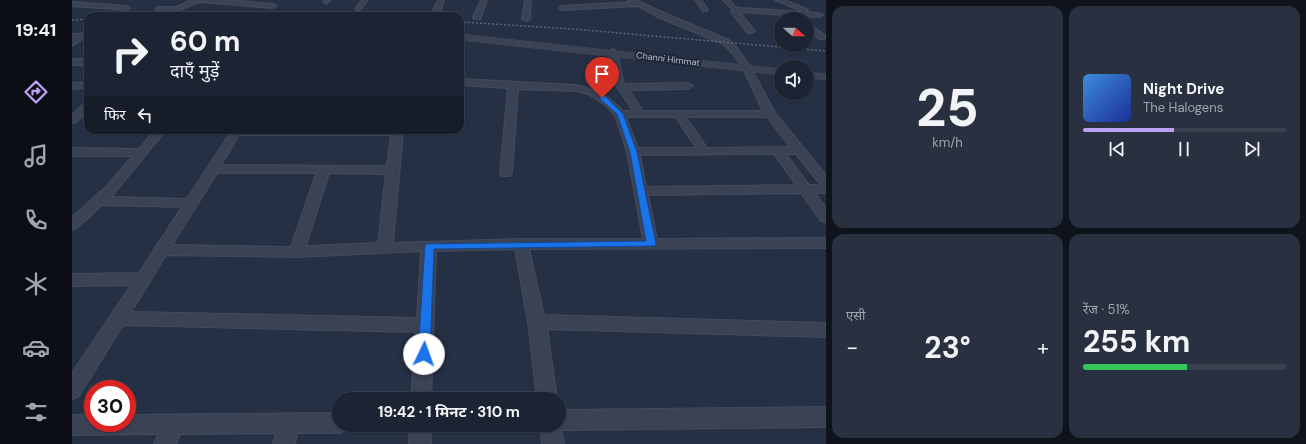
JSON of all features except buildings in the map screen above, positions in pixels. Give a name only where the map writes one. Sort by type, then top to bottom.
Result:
[{"type":"street","points":[[158,9],[177,8],[199,0],[271,7],[279,0]]},
{"type":"street","points":[[358,9],[366,0]]},
{"type":"street","points":[[436,12],[441,0]]},
{"type":"street","points":[[477,17],[484,0]]},
{"type":"street","points":[[526,19],[528,0]]},
{"type":"street","points":[[631,0],[726,42],[735,51],[747,68],[790,150],[819,188],[826,218]]},
{"type":"street","points":[[698,0],[705,10]]},
{"type":"street","points":[[726,0],[737,10],[774,13]]},
{"type":"street","points":[[778,0],[806,11],[821,14]]},
{"type":"street","points":[[72,4],[127,8]]},
{"type":"street","points":[[562,8],[639,4]]},
{"type":"street","points":[[737,10],[735,12],[751,31]]},
{"type":"street","points":[[814,31],[822,37]]},
{"type":"street","points":[[72,37],[84,36]]},
{"type":"street","points":[[72,44],[84,37]]},
{"type":"street","name":"Channi Himmat","points":[[464,37],[613,52],[774,71]]},
{"type":"street","points":[[613,52],[616,74],[621,87],[640,114]]},
{"type":"street","points":[[72,62],[84,62]]},
{"type":"street","points":[[814,76],[826,77]]},
{"type":"street","points":[[464,82],[584,89],[602,98],[620,114],[633,152],[642,191],[651,244]]},
{"type":"street","points":[[72,86],[84,86]]},
{"type":"street","points":[[506,173],[506,150],[510,126],[513,86]]},
{"type":"street","points":[[621,87],[688,86]]},
{"type":"street","points":[[73,118],[84,109]]},
{"type":"street","points":[[620,114],[770,114]]},
{"type":"street","points":[[679,114],[704,151]]},
{"type":"street","points":[[72,225],[79,213],[100,201],[112,189],[158,134]]},
{"type":"street","points":[[72,390],[144,279],[234,134]]},
{"type":"street","points":[[385,248],[397,134]]},
{"type":"street","points":[[633,152],[790,150]]},
{"type":"street","points":[[790,150],[819,188]]},
{"type":"street","points":[[72,152],[141,153]]},
{"type":"street","points":[[213,169],[394,170]]},
{"type":"street","points":[[297,252],[324,169]]},
{"type":"street","points":[[642,191],[819,188]]},
{"type":"street","points":[[100,201],[192,202]]},
{"type":"street","points":[[162,250],[297,252],[430,246],[521,244],[826,243]]},
{"type":"street","points":[[521,244],[536,322],[546,392]]},
{"type":"street","points":[[422,392],[430,246]]},
{"type":"street","points":[[72,280],[144,279]]},
{"type":"street","points":[[118,318],[426,324]]},
{"type":"street","points":[[536,322],[826,330]]},
{"type":"street","points":[[566,420],[826,417]]},
{"type":"street","points":[[284,444],[288,423]]},
{"type":"street","points":[[72,425],[332,423]]},
{"type":"street","points":[[165,444],[174,424]]},
{"type":"street","points":[[420,432],[420,444]]},
{"type":"street","points":[[551,432],[553,444]]},
{"type":"railway","points":[[72,20],[84,19]]},
{"type":"railway","points":[[464,22],[573,29],[826,51]]},
{"type":"route","points":[[424,354],[430,246],[651,244],[642,191],[633,152],[620,114],[610,103],[602,98]]}]
